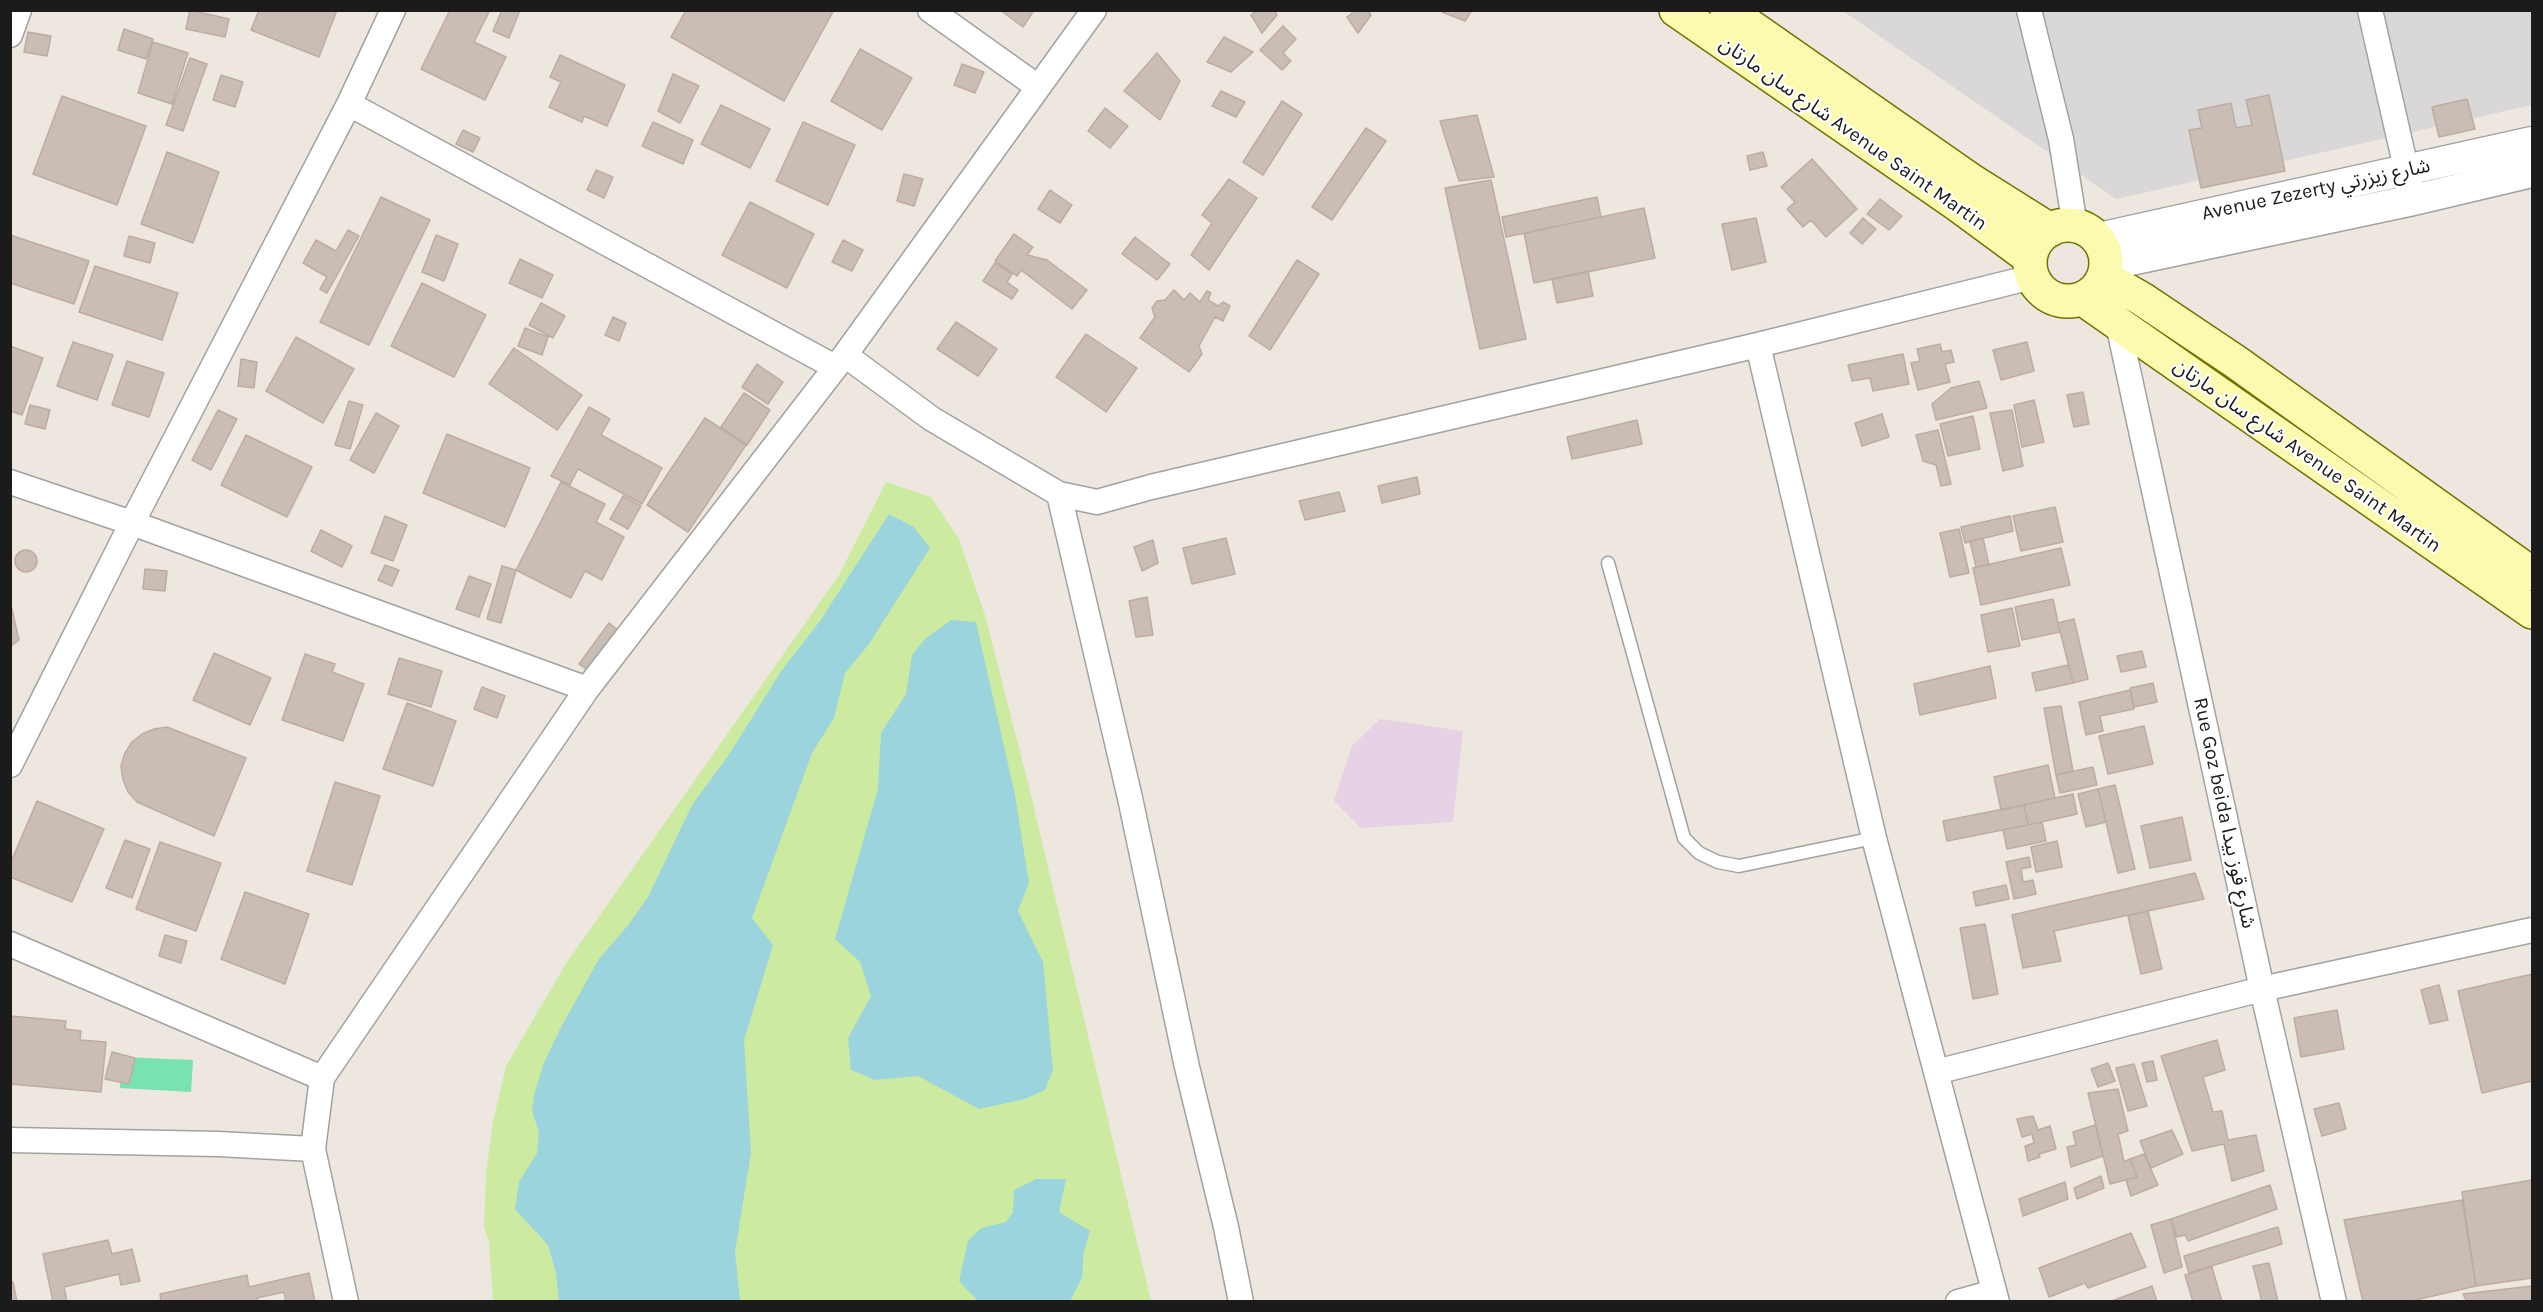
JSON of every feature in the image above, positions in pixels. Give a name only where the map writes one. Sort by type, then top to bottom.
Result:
[{"type":"main road","name":"شارع سان مارتان Avenue Saint Martin","points":[[1676,10],[1948,198],[2031,268],[2038,287],[2051,298],[2067,302],[2086,256]]},
{"type":"main road","name":"شارع سان مارتان Avenue Saint Martin","points":[[1727,10],[1972,181],[2086,256],[2142,299],[2236,362],[2532,574]]},
{"type":"main road","points":[[2031,268],[2034,246],[2086,256]]},
{"type":"main road","name":"شارع سان مارتان Avenue Saint Martin","points":[[2086,256],[2118,324],[2532,612]]},
{"type":"street","points":[[10,35],[19,10]]},
{"type":"street","points":[[10,765],[132,523],[349,104],[393,10]]},
{"type":"street","points":[[930,10],[1038,87]]},
{"type":"street","points":[[346,1302],[313,1149],[322,1078],[587,689],[840,361],[1094,10]]},
{"type":"street","points":[[2029,10],[2061,139],[2086,256]]},
{"type":"street","points":[[2370,10],[2413,200]]},
{"type":"street","points":[[349,104],[840,361],[1059,495],[1096,501],[1758,345],[2031,268]]},
{"type":"street","name":"Avenue Zezerty شارع زيزرتي","points":[[2086,256],[2407,171],[2532,142]]},
{"type":"street","name":"Avenue Zezerty شارع زيزرتي","points":[[2086,256],[2413,200],[2532,172]]},
{"type":"street","name":"Rue Goz beida شارع قوز بيدا","points":[[2118,324],[2262,989],[2334,1302]]},
{"type":"street","points":[[1758,345],[1874,837],[1995,1297],[1958,1302]]},
{"type":"street","points":[[10,482],[132,523],[587,689]]},
{"type":"street","points":[[1059,495],[1130,798],[1187,1067],[1226,1227],[1241,1302]]},
{"type":"street","points":[[1936,1072],[2262,989],[2532,930]]},
{"type":"street","points":[[10,944],[322,1078]]},
{"type":"street","points":[[10,1140],[218,1144],[313,1149]]},
{"type":"lane","points":[[1608,563],[1684,838],[1699,853],[1718,862],[1739,866],[1874,837]]},
{"type":"shaded area","points":[[1843,11],[2532,11],[2532,105],[2116,199]]},
{"type":"shaded area","points":[[1380,719],[1463,731],[1453,822],[1361,828],[1334,801],[1352,746]]},
{"type":"green space","points":[[886,482],[931,497],[959,539],[985,615],[1029,787],[1151,1301],[493,1301],[489,1242],[484,1227],[486,1174],[493,1122],[506,1066],[567,962],[839,575]]},
{"type":"green space","points":[[121,1057],[193,1060],[191,1092],[120,1088]]},
{"type":"water","points":[[889,514],[914,527],[930,548],[869,644],[845,673],[834,718],[812,753],[752,918],[773,945],[744,1040],[751,1153],[735,1252],[740,1301],[559,1301],[556,1273],[548,1245],[515,1209],[519,1182],[537,1153],[539,1132],[532,1111],[543,1065],[599,959],[629,924],[648,897],[692,805],[728,756],[782,670],[820,621]]},
{"type":"water","points":[[951,620],[976,622],[1015,795],[1029,883],[1018,911],[1043,962],[1053,1070],[1045,1090],[1025,1099],[979,1109],[918,1076],[875,1080],[851,1070],[848,1038],[871,996],[860,962],[835,939],[878,789],[881,733],[906,694],[912,655],[925,639]]},
{"type":"water","points":[[1036,1179],[1066,1179],[1059,1212],[1090,1231],[1084,1251],[1082,1278],[1070,1301],[978,1301],[959,1281],[968,1241],[981,1228],[1006,1222],[1013,1212],[1014,1190]]},
{"type":"building","points":[[190,10],[229,19],[225,37],[186,29]]},
{"type":"building","points":[[259,10],[337,10],[319,57],[251,30]]},
{"type":"building","points":[[450,10],[490,10],[474,42],[506,57],[485,100],[421,69]]},
{"type":"building","points":[[502,10],[520,10],[509,38],[493,31]]},
{"type":"building","points":[[686,10],[834,10],[784,101],[671,37]]},
{"type":"building","points":[[1000,10],[1034,10],[1023,27]]},
{"type":"building","points":[[1257,10],[1274,10],[1277,15],[1262,33],[1251,15]]},
{"type":"building","points":[[1356,10],[1368,10],[1371,15],[1358,33],[1347,17]]},
{"type":"building","points":[[1443,10],[1472,10],[1465,21],[1442,12]]},
{"type":"building","points":[[1283,26],[1296,39],[1283,53],[1291,61],[1282,70],[1260,50]]},
{"type":"building","points":[[124,29],[153,39],[146,59],[118,50]]},
{"type":"building","points":[[28,32],[51,36],[47,56],[24,52]]},
{"type":"building","points":[[1224,37],[1253,52],[1231,72],[1207,62]]},
{"type":"building","points":[[153,42],[188,53],[172,104],[138,93]]},
{"type":"building","points":[[860,49],[912,78],[882,130],[831,101]]},
{"type":"building","points":[[1157,53],[1180,81],[1160,120],[1124,91]]},
{"type":"building","points":[[560,55],[625,85],[607,126],[584,116],[582,122],[549,107],[561,82],[550,77]]},
{"type":"building","points":[[190,58],[207,64],[183,131],[166,125]]},
{"type":"building","points":[[962,64],[984,72],[975,93],[954,85]]},
{"type":"building","points":[[673,74],[699,86],[680,123],[658,111]]},
{"type":"building","points":[[221,75],[243,82],[235,107],[213,100]]},
{"type":"building","points":[[1221,91],[1245,102],[1236,117],[1212,106]]},
{"type":"building","points":[[2269,95],[2285,171],[2201,188],[2189,130],[2202,128],[2198,110],[2231,103],[2236,128],[2252,125],[2246,100]]},
{"type":"building","points":[[62,96],[146,126],[117,205],[33,174]]},
{"type":"building","points":[[2467,99],[2475,129],[2439,137],[2432,107]]},
{"type":"building","points":[[1282,101],[1302,114],[1263,175],[1243,162]]},
{"type":"building","points":[[721,105],[770,129],[750,168],[701,144]]},
{"type":"building","points":[[1105,108],[1128,126],[1110,148],[1088,131]]},
{"type":"building","points":[[1477,115],[1494,177],[1459,181],[1440,121]]},
{"type":"building","points":[[653,122],[693,140],[683,164],[642,146]]},
{"type":"building","points":[[803,122],[855,145],[828,205],[776,181]]},
{"type":"building","points":[[1366,128],[1386,141],[1332,220],[1312,207]]},
{"type":"building","points":[[463,130],[480,138],[473,152],[456,144]]},
{"type":"building","points":[[167,152],[219,172],[193,243],[141,224]]},
{"type":"building","points":[[1763,152],[1767,166],[1750,170],[1747,156]]},
{"type":"building","points":[[1812,159],[1857,209],[1826,237],[1811,220],[1803,227],[1787,209],[1795,202],[1781,187]]},
{"type":"building","points":[[596,170],[613,177],[604,198],[587,190]]},
{"type":"building","points":[[904,174],[923,179],[914,206],[897,201]]},
{"type":"building","points":[[1229,179],[1257,198],[1209,270],[1191,255],[1212,223],[1202,215]]},
{"type":"building","points":[[1491,180],[1526,339],[1480,349],[1445,188]]},
{"type":"building","points":[[1050,190],[1072,205],[1060,223],[1038,209]]},
{"type":"building","points":[[381,197],[430,220],[369,345],[320,322]]},
{"type":"building","points":[[1597,197],[1601,217],[1506,237],[1502,217]]},
{"type":"building","points":[[1880,199],[1902,216],[1889,230],[1867,214]]},
{"type":"building","points":[[750,202],[814,234],[787,288],[722,255]]},
{"type":"building","points":[[1644,208],[1655,258],[1534,283],[1524,233]]},
{"type":"building","points":[[1756,218],[1766,262],[1732,270],[1722,224]]},
{"type":"building","points":[[1863,218],[1876,229],[1862,244],[1850,233]]},
{"type":"building","points":[[348,230],[359,236],[327,293],[320,289],[327,277],[303,263],[316,240],[336,251]]},
{"type":"building","points":[[1014,234],[1033,247],[1027,255],[1047,260],[1087,290],[1072,309],[1021,270],[1017,276],[995,261]]},
{"type":"building","points":[[10,235],[89,261],[74,304],[10,283]]},
{"type":"building","points":[[436,235],[458,244],[444,281],[422,272]]},
{"type":"building","points":[[129,236],[155,243],[150,263],[124,256]]},
{"type":"building","points":[[1135,237],[1170,264],[1157,280],[1122,254]]},
{"type":"building","points":[[843,240],[863,250],[852,271],[832,262]]},
{"type":"building","points":[[520,259],[553,275],[542,298],[509,283]]},
{"type":"building","points":[[1297,260],[1319,274],[1270,350],[1249,336]]},
{"type":"building","points":[[995,263],[1012,274],[1007,282],[1018,290],[1012,299],[983,281]]},
{"type":"building","points":[[95,266],[178,293],[162,340],[79,312]]},
{"type":"building","points":[[1588,271],[1593,296],[1557,303],[1552,279]]},
{"type":"building","points":[[422,283],[486,315],[454,377],[391,346]]},
{"type":"building","points":[[1174,290],[1184,300],[1190,293],[1200,302],[1207,291],[1211,293],[1208,300],[1218,306],[1223,302],[1230,306],[1223,321],[1215,317],[1199,346],[1202,354],[1189,372],[1140,338],[1155,317],[1152,308],[1157,301],[1165,300]]},
{"type":"building","points":[[541,303],[565,316],[553,338],[529,325]]},
{"type":"building","points":[[613,317],[626,323],[619,341],[605,335]]},
{"type":"building","points":[[956,322],[997,349],[978,376],[937,349]]},
{"type":"building","points":[[525,328],[548,337],[542,355],[518,346]]},
{"type":"building","points":[[1086,334],[1137,368],[1106,412],[1056,377]]},
{"type":"building","points":[[296,337],[354,369],[323,423],[266,391]]},
{"type":"building","points":[[73,342],[113,355],[97,400],[57,386]]},
{"type":"building","points":[[2027,342],[2034,371],[2001,380],[1993,350]]},
{"type":"building","points":[[1940,344],[1942,352],[1951,350],[1954,362],[1945,364],[1950,382],[1918,390],[1911,363],[1920,361],[1917,349]]},
{"type":"building","points":[[10,346],[43,358],[22,415],[10,411]]},
{"type":"building","points":[[514,348],[582,395],[557,430],[489,384]]},
{"type":"building","points":[[1903,354],[1909,384],[1873,391],[1870,378],[1852,381],[1848,365]]},
{"type":"building","points":[[241,359],[257,362],[254,388],[238,386]]},
{"type":"building","points":[[127,361],[164,373],[149,417],[112,405]]},
{"type":"building","points":[[757,364],[783,382],[768,404],[742,387]]},
{"type":"building","points":[[1979,381],[1987,408],[1936,420],[1932,404],[1951,388]]},
{"type":"building","points":[[2083,392],[2089,424],[2074,427],[2067,395]]},
{"type":"building","points":[[744,393],[770,410],[747,445],[721,427]]},
{"type":"building","points":[[2034,400],[2044,442],[2022,447],[2014,405]]},
{"type":"building","points":[[349,401],[363,405],[350,449],[335,445]]},
{"type":"building","points":[[30,405],[50,410],[45,429],[25,424]]},
{"type":"building","points":[[589,407],[610,419],[601,435],[662,468],[642,504],[578,469],[570,485],[551,476]]},
{"type":"building","points":[[218,410],[237,419],[211,470],[192,460]]},
{"type":"building","points":[[2012,410],[2023,466],[2003,471],[1990,413]]},
{"type":"building","points":[[376,413],[399,426],[374,473],[350,460]]},
{"type":"building","points":[[1882,414],[1889,437],[1862,446],[1855,423]]},
{"type":"building","points":[[1973,416],[1980,449],[1948,456],[1940,424]]},
{"type":"building","points":[[705,418],[746,445],[688,532],[647,505]]},
{"type":"building","points":[[1637,420],[1642,444],[1572,459],[1567,437]]},
{"type":"building","points":[[1938,430],[1951,484],[1941,486],[1936,465],[1923,461],[1916,435]]},
{"type":"building","points":[[447,434],[530,468],[505,527],[423,493]]},
{"type":"building","points":[[246,435],[312,467],[287,517],[221,485]]},
{"type":"building","points":[[1417,477],[1420,494],[1382,503],[1378,486]]},
{"type":"building","points":[[561,482],[605,504],[596,522],[624,537],[602,580],[585,571],[571,598],[516,570]]},
{"type":"building","points":[[1339,492],[1345,511],[1305,520],[1299,501]]},
{"type":"building","points":[[623,496],[641,506],[628,529],[610,519]]},
{"type":"building","points":[[2055,507],[2063,542],[2021,551],[2013,516]]},
{"type":"building","points":[[385,516],[407,525],[393,561],[371,553]]},
{"type":"building","points":[[2010,516],[2013,531],[1965,543],[1961,527]]},
{"type":"building","points":[[1959,529],[1969,573],[1950,577],[1940,533]]},
{"type":"building","points":[[321,530],[352,546],[342,567],[311,551]]},
{"type":"building","points":[[1226,538],[1235,574],[1192,584],[1183,548]]},
{"type":"building","points":[[1983,538],[1989,565],[1976,567],[1970,541]]},
{"type":"building","points":[[1153,540],[1158,563],[1142,571],[1134,547]]},
{"type":"building","points":[[2061,548],[2070,585],[1981,605],[1973,568]]},
{"type":"building","points":[[26,550],[34,553],[37,561],[34,569],[26,572],[18,569],[15,561],[18,553]]},
{"type":"building","points":[[385,565],[399,570],[392,586],[378,580]]},
{"type":"building","points":[[502,566],[516,570],[501,623],[487,619]]},
{"type":"building","points":[[145,569],[167,571],[165,591],[143,589]]},
{"type":"building","points":[[469,576],[491,584],[479,617],[456,609]]},
{"type":"building","points":[[1147,597],[1153,635],[1136,637],[1129,601]]},
{"type":"building","points":[[2053,599],[2060,632],[2022,640],[2015,607]]},
{"type":"building","points":[[10,601],[19,640],[10,647]]},
{"type":"building","points":[[2012,608],[2020,646],[1988,652],[1981,615]]},
{"type":"building","points":[[2074,619],[2088,679],[2073,683],[2058,623]]},
{"type":"building","points":[[609,623],[623,634],[593,674],[579,664]]},
{"type":"building","points":[[2142,651],[2146,667],[2121,672],[2117,656]]},
{"type":"building","points":[[214,653],[271,678],[250,725],[193,700]]},
{"type":"building","points":[[305,654],[335,664],[332,672],[364,684],[343,741],[282,720]]},
{"type":"building","points":[[399,658],[442,671],[431,707],[388,694]]},
{"type":"building","points":[[2068,665],[2073,683],[2036,691],[2032,673]]},
{"type":"building","points":[[1990,666],[1996,698],[1920,715],[1914,684]]},
{"type":"building","points":[[2153,683],[2157,702],[2134,707],[2130,688]]},
{"type":"building","points":[[482,687],[505,696],[497,718],[474,709]]},
{"type":"building","points":[[2130,690],[2134,709],[2100,716],[2103,731],[2086,735],[2079,702]]},
{"type":"building","points":[[407,703],[456,721],[433,786],[383,769]]},
{"type":"building","points":[[2061,706],[2073,771],[2056,775],[2044,708]]},
{"type":"building","points":[[2144,726],[2153,764],[2108,774],[2099,736]]},
{"type":"building","points":[[167,727],[246,758],[214,836],[137,802],[128,792],[121,766],[125,753],[132,742],[142,734]]},
{"type":"building","points":[[2048,765],[2055,798],[2001,810],[1994,777]]},
{"type":"building","points":[[2093,767],[2097,785],[2060,793],[2056,775]]},
{"type":"building","points":[[335,782],[380,796],[352,885],[307,871]]},
{"type":"building","points":[[2115,785],[2135,869],[2118,873],[2098,789]]},
{"type":"building","points":[[2098,789],[2106,822],[2086,827],[2078,794]]},
{"type":"building","points":[[2073,794],[2077,814],[2028,825],[2024,805]]},
{"type":"building","points":[[37,801],[104,829],[72,902],[10,877],[10,864]]},
{"type":"building","points":[[2024,805],[2028,825],[1947,841],[1943,821]]},
{"type":"building","points":[[2182,817],[2191,860],[2150,868],[2141,826]]},
{"type":"building","points":[[2042,822],[2046,841],[2007,849],[2003,830]]},
{"type":"building","points":[[125,840],[150,849],[132,898],[106,888]]},
{"type":"building","points":[[2057,841],[2062,867],[2036,872],[2031,847]]},
{"type":"building","points":[[160,842],[221,863],[196,931],[136,909]]},
{"type":"building","points":[[2029,857],[2031,867],[2021,869],[2023,882],[2033,880],[2036,894],[2014,899],[2006,862]]},
{"type":"building","points":[[2195,873],[2204,899],[2054,931],[2061,961],[2023,968],[2012,915]]},
{"type":"building","points":[[2006,885],[2009,899],[1976,906],[1973,892]]},
{"type":"building","points":[[245,892],[309,914],[285,984],[221,959]]},
{"type":"building","points":[[2148,911],[2162,969],[2141,974],[2128,916]]},
{"type":"building","points":[[1985,924],[1998,994],[1973,999],[1960,928]]},
{"type":"building","points":[[165,935],[187,941],[181,963],[159,956]]},
{"type":"building","points":[[2532,974],[2532,1081],[2482,1093],[2458,991]]},
{"type":"building","points":[[2439,985],[2448,1020],[2430,1024],[2421,990]]},
{"type":"building","points":[[2337,1010],[2344,1049],[2301,1057],[2294,1018]]},
{"type":"building","points":[[11,1016],[66,1021],[65,1029],[81,1031],[80,1040],[106,1042],[101,1092],[10,1084]]},
{"type":"building","points":[[2217,1040],[2225,1070],[2203,1077],[2213,1112],[2222,1111],[2228,1140],[2256,1135],[2264,1171],[2232,1181],[2224,1144],[2192,1151],[2161,1056]]},
{"type":"building","points":[[112,1052],[135,1058],[129,1084],[105,1079]]},
{"type":"building","points":[[2153,1061],[2157,1080],[2147,1082],[2142,1063]]},
{"type":"building","points":[[2108,1063],[2115,1081],[2098,1087],[2091,1069]]},
{"type":"building","points":[[2134,1064],[2147,1106],[2128,1111],[2116,1068]]},
{"type":"building","points":[[2118,1089],[2128,1131],[2118,1134],[2124,1162],[2130,1159],[2137,1177],[2110,1184],[2088,1093]]},
{"type":"building","points":[[2339,1103],[2346,1129],[2322,1136],[2314,1109]]},
{"type":"building","points":[[2033,1116],[2038,1130],[2050,1126],[2056,1149],[2039,1154],[2040,1157],[2028,1161],[2025,1146],[2034,1143],[2032,1134],[2022,1137],[2017,1119]]},
{"type":"building","points":[[2095,1125],[2103,1156],[2071,1167],[2067,1147],[2076,1145],[2073,1132]]},
{"type":"building","points":[[2172,1130],[2183,1154],[2151,1168],[2140,1141]]},
{"type":"building","points":[[2144,1154],[2158,1185],[2131,1196],[2126,1180],[2137,1177],[2130,1159]]},
{"type":"building","points":[[2101,1176],[2104,1188],[2077,1199],[2074,1188]]},
{"type":"building","points":[[2532,1180],[2532,1278],[2476,1286],[2462,1192]]},
{"type":"building","points":[[2065,1182],[2068,1199],[2023,1216],[2019,1199]]},
{"type":"building","points":[[2270,1185],[2277,1209],[2188,1241],[2185,1235],[2177,1237],[2171,1219]]},
{"type":"building","points":[[2462,1200],[2476,1286],[2407,1302],[2363,1302],[2344,1220]]},
{"type":"building","points":[[2171,1219],[2182,1267],[2164,1273],[2151,1225]]},
{"type":"building","points":[[2278,1227],[2282,1244],[2189,1273],[2184,1256]]},
{"type":"building","points":[[2131,1233],[2146,1267],[2088,1288],[2085,1283],[2049,1297],[2039,1268]]},
{"type":"building","points":[[108,1240],[112,1254],[132,1249],[140,1281],[121,1285],[119,1274],[64,1287],[67,1302],[53,1302],[43,1254]]},
{"type":"building","points":[[2269,1263],[2278,1302],[2262,1302],[2253,1266]]},
{"type":"building","points":[[2212,1267],[2222,1302],[2193,1302],[2185,1275]]},
{"type":"building","points":[[309,1273],[315,1302],[286,1302],[284,1292],[257,1298],[258,1302],[161,1302],[160,1294],[247,1275],[249,1287]]},
{"type":"building","points":[[13,1282],[17,1302],[10,1302],[10,1283]]},
{"type":"building","points":[[2152,1286],[2157,1302],[2109,1302]]},
{"type":"building","points":[[2532,1286],[2532,1302],[2467,1302],[2463,1294]]}]
